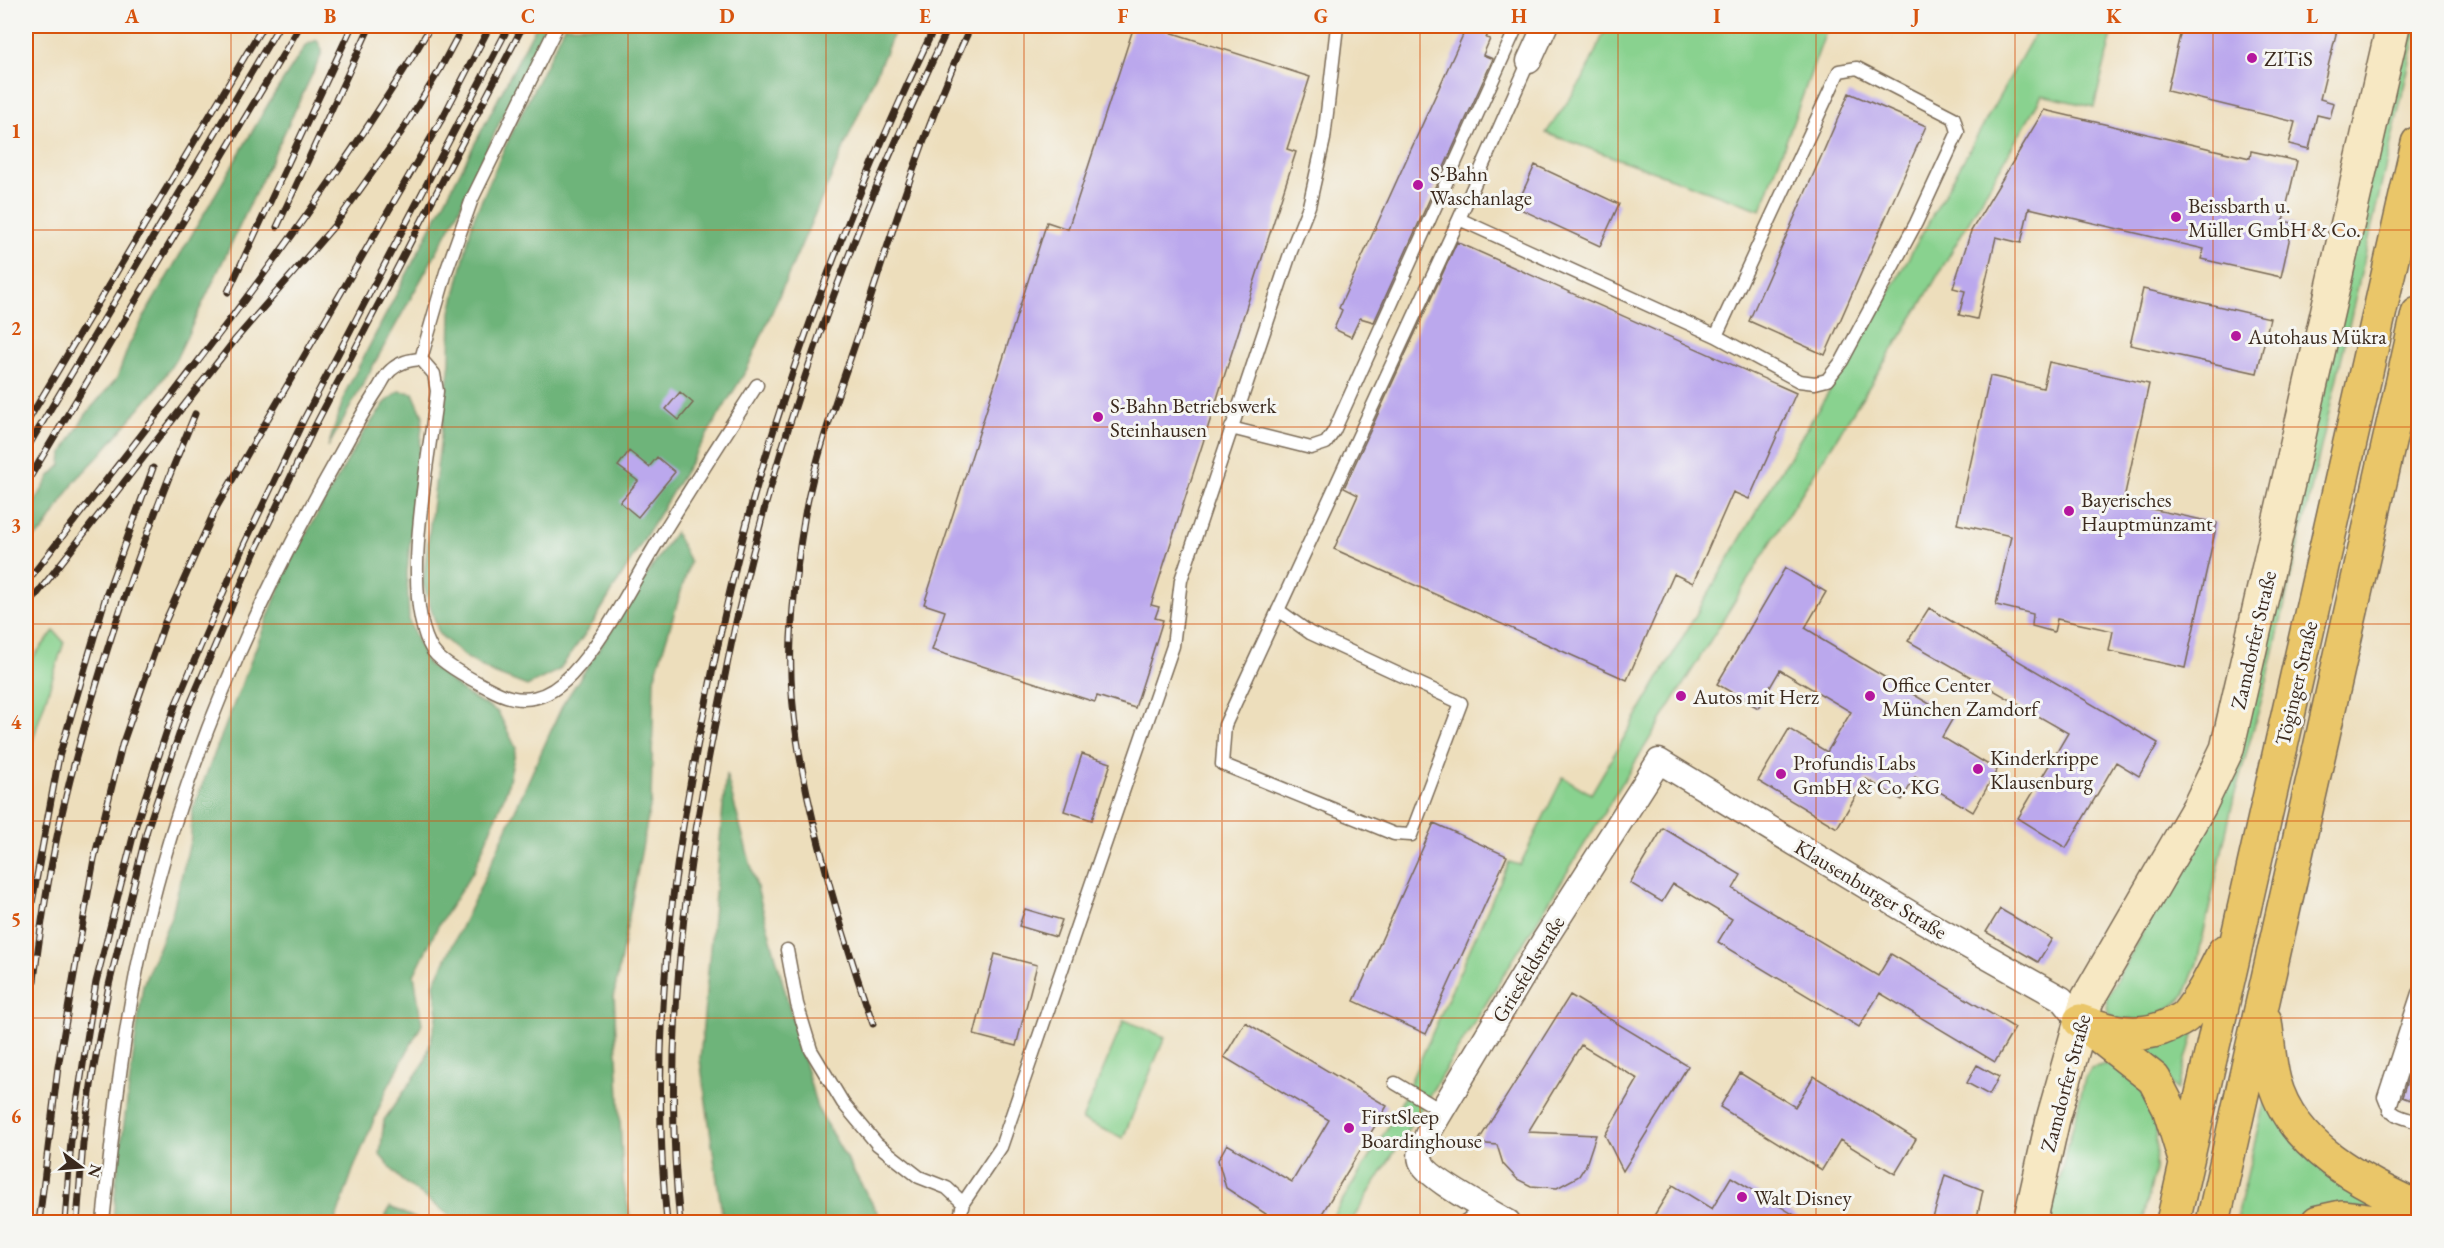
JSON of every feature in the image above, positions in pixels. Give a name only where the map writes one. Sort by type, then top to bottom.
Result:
[{"type":"highway","name":"Töginger Straße","points":[[2173,1222],[2418,143]]},
{"type":"highway","name":"Töginger Straße","points":[[2213,1222],[2418,314]]},
{"type":"highway","points":[[2079,1021],[2102,1029],[2130,1034],[2154,1033],[2184,1018],[2208,984],[2246,907]]},
{"type":"highway","points":[[2263,1002],[2274,1081],[2285,1110],[2310,1143],[2347,1170],[2385,1211]]},
{"type":"highway","points":[[2079,1021],[2154,1079],[2169,1108],[2187,1164]]},
{"type":"highway","points":[[2318,1222],[2341,1216],[2418,1208]]},
{"type":"street","points":[[1529,61],[1545,26]]},
{"type":"street","name":"Zamdorfer Straße","points":[[2030,1222],[2079,1021],[2097,980],[2200,806],[2227,749],[2393,26]]},
{"type":"street","name":"Klausenburger Straße","points":[[1659,761],[1918,918],[2062,999],[2079,1021]]},
{"type":"street","name":"Griesfeldstraße","points":[[1484,1208],[1436,1179],[1421,1164],[1420,1152],[1545,939],[1659,761]]},
{"type":"street","points":[[1484,1208],[1508,1222]]},
{"type":"lane","points":[[421,359],[446,272],[472,199],[557,26]]},
{"type":"lane","points":[[959,1222],[963,1203],[1001,1147],[1173,646],[1181,580],[1291,251],[1309,206],[1324,139],[1337,26]]},
{"type":"lane","points":[[1231,428],[1311,448],[1326,443],[1334,431],[1516,26]]},
{"type":"lane","points":[[1278,610],[1310,633],[1461,703],[1412,835],[1394,834],[1222,764],[1225,725],[1278,610],[1459,219],[1529,61]]},
{"type":"lane","points":[[1459,219],[1716,336],[1799,381],[1815,383],[1827,380],[1842,361],[1916,223],[1958,132],[1954,118],[1857,68],[1839,71],[1716,336]]},
{"type":"lane","points":[[421,359],[434,374],[437,391],[421,507],[417,573],[418,611],[434,652],[471,679],[501,694],[520,700],[545,696],[570,676],[601,636],[758,385]]},
{"type":"lane","points":[[104,1222],[122,1064],[139,963],[160,875],[192,771],[236,662],[294,534],[389,371],[406,360],[421,359]]},
{"type":"lane","points":[[788,950],[797,1004],[811,1050],[843,1103],[877,1144],[918,1177],[947,1188],[963,1203]]},
{"type":"lane","points":[[2418,993],[2384,1096],[2389,1110],[2396,1115],[2418,1122]]},
{"type":"lane","points":[[2389,1110],[2418,1018]]},
{"type":"lane","points":[[1395,1083],[1442,1111]]},
{"type":"lane","points":[[1464,1222],[1484,1208]]},
{"type":"green space","points":[[536,26],[545,26],[453,222],[328,447],[346,391]]},
{"type":"green space","points":[[565,26],[897,26],[747,369],[593,623],[559,670],[527,686],[491,672],[467,658],[439,634],[423,583],[450,362],[451,312],[473,220],[504,149]]},
{"type":"green space","points":[[1607,26],[1828,26],[1761,210],[1546,133],[1582,81]]},
{"type":"green space","points":[[2039,26],[2114,26],[2094,107],[2042,95],[1920,306],[1791,510],[1351,1222],[1329,1222],[1396,1114],[1509,862],[1520,865],[1563,777],[1591,794],[1766,495],[1886,298]]},
{"type":"green space","points":[[2405,26],[2418,26],[2267,681],[2234,797],[2197,963],[2185,994],[2173,1006],[2147,1020],[2116,1019],[2108,1012],[2106,999],[2181,862]]},
{"type":"green space","points":[[317,40],[322,50],[320,58],[176,359],[157,388],[75,481],[43,531],[32,539],[26,538],[26,518],[50,476],[61,465],[62,454],[86,414],[117,378],[129,345],[150,306],[273,96],[306,45]]},
{"type":"green space","points":[[399,391],[413,393],[423,416],[407,573],[409,621],[427,663],[468,695],[498,712],[516,748],[507,789],[474,870],[438,926],[414,975],[422,1024],[387,1089],[353,1170],[335,1222],[113,1222],[116,1182],[143,985],[172,914],[191,838],[192,811],[288,566],[362,435],[385,403]]},
{"type":"green space","points":[[675,532],[690,562],[654,679],[651,801],[614,994],[623,1181],[631,1222],[455,1222],[453,1218],[401,1180],[380,1155],[384,1120],[425,1062],[438,1013],[434,984],[563,704]]},
{"type":"green space","points":[[54,631],[64,642],[26,761],[26,666]]},
{"type":"green space","points":[[726,774],[817,1108],[883,1222],[723,1222],[700,1059]]},
{"type":"green space","points":[[1124,1020],[1165,1037],[1123,1138],[1082,1120]]},
{"type":"green space","points":[[2195,1029],[2177,1090],[2138,1046]]},
{"type":"green space","points":[[2105,1064],[2121,1068],[2134,1076],[2157,1120],[2155,1169],[2143,1222],[2049,1222],[2085,1078],[2092,1068]]},
{"type":"green space","points":[[2267,1090],[2383,1202],[2370,1208],[2314,1212],[2296,1222],[2236,1222]]},
{"type":"green space","points":[[390,1207],[423,1222],[383,1222]]},
{"type":"building","name":"S-Bahn Betriebswerk Steinhausen","points":[[1134,26],[1151,26],[1310,77],[1287,149],[1296,152],[1151,605],[1159,607],[1155,618],[1163,620],[1135,708],[1097,696],[1095,702],[932,650],[945,611],[924,604],[1047,222],[1068,229]]},
{"type":"building","name":"S-Bahn Waschanlage","points":[[1467,26],[1492,26],[1486,38],[1490,39],[1483,55],[1493,59],[1374,322],[1360,318],[1351,337],[1334,329],[1342,310],[1339,308]]},
{"type":"building","name":"ZITiS","points":[[2182,26],[2338,26],[2320,99],[2334,103],[2330,118],[2317,115],[2309,149],[2289,144],[2295,122],[2167,91]]},
{"type":"building","points":[[1849,93],[1926,126],[1825,355],[1749,321]]},
{"type":"building","name":"Beissbarth u. Müller GmbH & Co.","points":[[2044,110],[2250,158],[2251,151],[2297,161],[2283,221],[2293,223],[2281,277],[2201,259],[2204,249],[2029,208],[2021,243],[1996,237],[1977,319],[1959,315],[1965,291],[1953,288],[1971,231]]},
{"type":"building","points":[[1535,165],[1619,204],[1600,246],[1516,207]]},
{"type":"building","points":[[1457,242],[1796,393],[1749,499],[1733,492],[1693,583],[1674,574],[1627,680],[1334,549],[1358,495],[1344,488]]},
{"type":"building","points":[[2143,289],[2270,318],[2257,373],[2130,345]]},
{"type":"building","name":"Bayerisches Hauptmünzamt","points":[[2049,362],[2149,384],[2123,503],[2217,523],[2185,668],[2109,651],[2113,631],[2057,619],[2054,632],[2032,626],[2033,614],[1996,605],[2011,536],[1957,524],[1990,376],[2043,388]]},
{"type":"building","points":[[680,392],[693,403],[679,420],[666,409]]},
{"type":"building","points":[[629,451],[649,467],[657,457],[675,472],[638,517],[620,502],[638,481],[618,466]]},
{"type":"building","name":"Office Center München Zamdorf","points":[[1785,568],[1826,592],[1805,628],[1953,718],[1942,737],[1997,770],[1973,812],[1915,777],[1902,800],[1866,779],[1837,828],[1758,781],[1789,729],[1827,752],[1851,712],[1780,670],[1758,708],[1717,684]]},
{"type":"building","points":[[1929,608],[2158,743],[2139,776],[2116,762],[2066,848],[2018,818],[2068,733],[1908,641]]},
{"type":"building","points":[[1082,754],[1111,763],[1092,820],[1064,811]]},
{"type":"building","points":[[1434,823],[1507,856],[1426,1034],[1354,1001]]},
{"type":"building","points":[[1663,828],[1741,875],[1733,889],[1878,976],[1891,954],[2015,1028],[1995,1062],[1880,993],[1859,1027],[1718,942],[1732,919],[1673,884],[1662,902],[1630,883]]},
{"type":"building","points":[[1025,909],[1062,920],[1056,937],[1019,926]]},
{"type":"building","points":[[2000,909],[2052,939],[2038,962],[1986,932]]},
{"type":"building","points":[[995,954],[1037,965],[1016,1046],[974,1035]]},
{"type":"building","points":[[1570,995],[1688,1066],[1623,1171],[1605,1135],[1638,1079],[1581,1045],[1528,1132],[1596,1135],[1586,1165],[1579,1176],[1557,1188],[1531,1186],[1517,1179],[1503,1164],[1497,1145],[1477,1143]]},
{"type":"building","name":"FirstSleep Boardinghouse","points":[[1245,1022],[1387,1106],[1317,1222],[1261,1222],[1266,1214],[1226,1188],[1218,1160],[1227,1144],[1292,1182],[1329,1120],[1224,1057]]},
{"type":"building","points":[[2418,1050],[2418,1103],[2402,1097]]},
{"type":"building","points":[[1977,1065],[1999,1077],[1989,1095],[1967,1083]]},
{"type":"building","points":[[1740,1073],[1795,1107],[1814,1076],[1916,1139],[1895,1174],[1840,1140],[1822,1170],[1720,1107]]},
{"type":"building","points":[[1945,1175],[1983,1190],[1976,1222],[1932,1222]]},
{"type":"building","name":"Walt Disney","points":[[1731,1177],[1806,1222],[1650,1222],[1673,1185],[1712,1209]]},
{"type":"railway","points":[[26,424],[263,26]]},
{"type":"railway","points":[[26,450],[279,26]]},
{"type":"railway","points":[[26,484],[300,26]]},
{"type":"railway","points":[[228,292],[352,26]]},
{"type":"railway","points":[[277,227],[370,26]]},
{"type":"railway","points":[[26,583],[185,379],[288,241],[338,171],[431,26]]},
{"type":"railway","points":[[26,608],[235,340],[334,226],[402,131],[439,71],[463,26]]},
{"type":"railway","points":[[39,1222],[58,1067],[94,859],[122,745],[165,622],[216,508],[443,117],[490,26]]},
{"type":"railway","points":[[65,1222],[71,1141],[96,982],[136,825],[175,706],[242,549],[303,421],[509,26]]},
{"type":"railway","points":[[77,1222],[83,1143],[109,985],[147,830],[187,711],[254,554],[315,426],[523,26]]},
{"type":"railway","points":[[667,1222],[660,1091],[666,961],[682,831],[728,599],[772,435],[812,316],[882,140],[935,26]]},
{"type":"railway","points":[[680,1222],[673,1095],[679,967],[694,840],[737,619],[774,474],[831,302],[883,171],[949,26]]},
{"type":"railway","points":[[873,1024],[831,889],[802,768],[792,690],[791,638],[794,591],[810,488],[825,436],[915,166],[941,95],[971,26]]},
{"type":"railway","points":[[26,1051],[44,905],[75,761],[100,672],[129,585],[160,499],[195,414]]},
{"type":"railway","points":[[26,935],[59,757],[106,596],[153,468]]},
{"type":"place","name":"ZITiS","points":[[2252,58]]},
{"type":"place","name":"S-Bahn Waschanlage","points":[[1418,185]]},
{"type":"place","name":"Beissbarth u. Müller GmbH & Co.","points":[[2176,217]]},
{"type":"place","name":"Autohaus Mükra","points":[[2236,336]]},
{"type":"place","name":"S-Bahn Betriebswerk Steinhausen","points":[[1098,417]]},
{"type":"place","name":"Bayerisches Hauptmünzamt","points":[[2069,511]]},
{"type":"place","name":"Autos mit Herz","points":[[1681,696]]},
{"type":"place","name":"Office Center München Zamdorf","points":[[1870,696]]},
{"type":"place","name":"Kinderkrippe Klausenburg","points":[[1978,769]]},
{"type":"place","name":"Profundis Labs GmbH & Co. KG","points":[[1781,774]]},
{"type":"place","name":"FirstSleep Boardinghouse","points":[[1349,1128]]},
{"type":"place","name":"Walt Disney","points":[[1742,1197]]}]
